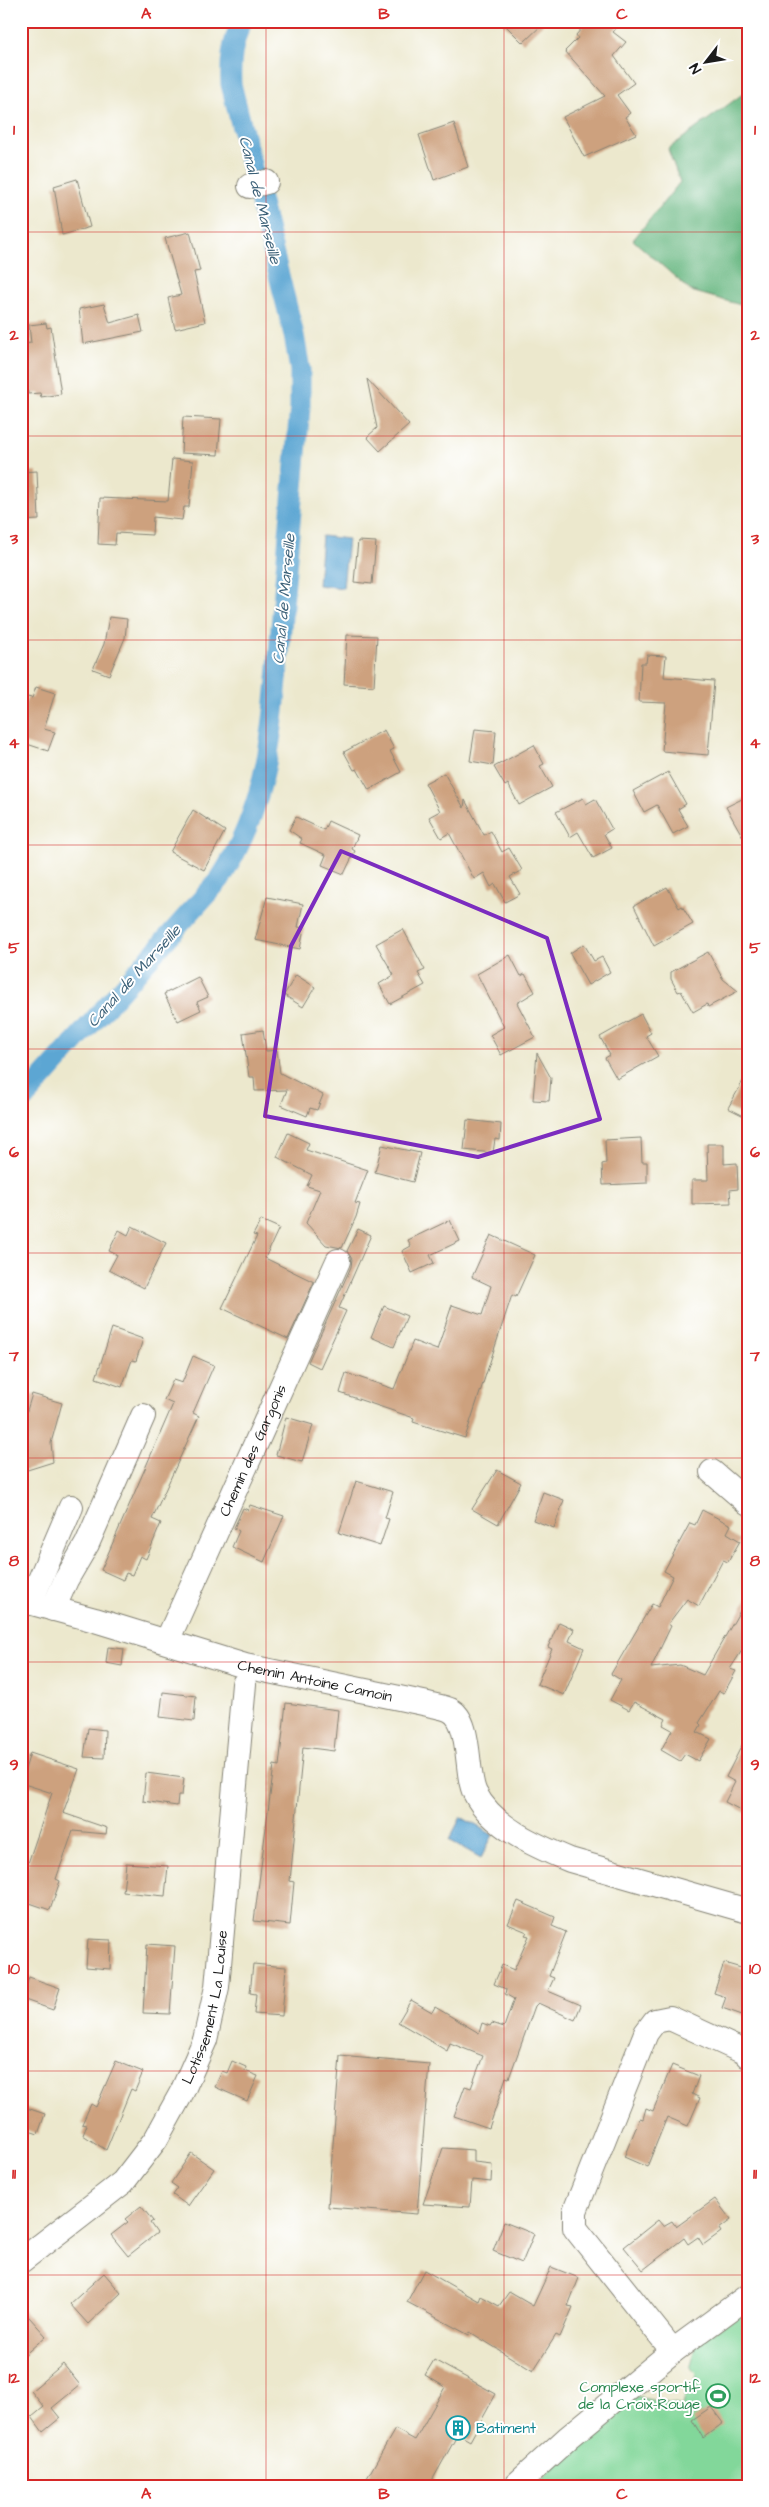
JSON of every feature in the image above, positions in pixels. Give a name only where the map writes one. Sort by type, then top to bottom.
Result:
[{"type":"street","name":"Chemin des Gargonis","points":[[167,1641],[338,1261]]},
{"type":"street","points":[[54,1609],[66,1580],[87,1544],[143,1416]]},
{"type":"street","points":[[712,1472],[748,1502]]},
{"type":"street","points":[[25,1602],[71,1507]]},
{"type":"street","name":"Chemin Antoine Camoin","points":[[25,1602],[167,1641],[245,1666],[428,1704],[452,1711],[463,1727],[474,1792],[488,1811],[506,1827],[570,1860],[748,1911]]},
{"type":"street","name":"Lotissement La Louise","points":[[21,2261],[123,2182],[156,2139],[182,2092],[205,2040],[217,1987],[244,1684]]},
{"type":"street","points":[[673,2351],[575,2228],[575,2211],[646,2033],[655,2021],[670,2018],[744,2052],[748,2056]]},
{"type":"street","points":[[515,2486],[569,2437],[673,2351],[748,2296]]},
{"type":"highlighted area","points":[[341,851],[547,938],[600,1119],[478,1157],[265,1116],[291,946]]},
{"type":"green space","points":[[748,90],[748,307],[691,291],[633,240],[680,182],[668,149]]},
{"type":"green space","name":"Complexe sportif de la Croix-Rouge","points":[[748,2307],[748,2486],[537,2486],[561,2457],[636,2397],[683,2406],[685,2397],[692,2395],[696,2374],[690,2368],[697,2344]]},
{"type":"water","points":[[322,536],[348,539],[343,588],[318,585]]},
{"type":"water","points":[[461,1817],[493,1835],[481,1858],[449,1840]]},
{"type":"building","points":[[501,21],[546,21],[523,43]]},
{"type":"building","points":[[588,21],[622,21],[613,32],[626,42],[614,56],[634,83],[617,95],[630,113],[625,117],[636,134],[584,157],[563,117],[605,96],[565,51],[578,38],[576,35]]},
{"type":"building","points":[[454,123],[468,167],[434,180],[419,135]]},
{"type":"building","points":[[77,179],[90,227],[62,235],[54,186]]},
{"type":"building","points":[[190,232],[200,271],[194,272],[205,322],[175,329],[168,298],[181,295],[165,238]]},
{"type":"building","points":[[104,304],[110,323],[139,315],[143,332],[83,344],[79,309]]},
{"type":"building","points":[[46,323],[47,328],[51,327],[61,394],[41,397],[40,393],[28,394],[24,363],[27,362],[24,344],[31,343],[29,325]]},
{"type":"building","points":[[367,379],[409,425],[380,451],[367,437],[377,428]]},
{"type":"building","points":[[183,417],[221,419],[218,455],[181,453]]},
{"type":"building","points":[[172,459],[193,461],[189,507],[184,507],[182,520],[153,517],[152,535],[116,533],[115,545],[98,544],[100,498],[168,501]]},
{"type":"building","points":[[37,471],[39,520],[21,521],[21,472]]},
{"type":"building","points":[[358,541],[376,542],[372,584],[354,582]]},
{"type":"building","points":[[109,617],[127,619],[125,638],[109,675],[93,669],[104,644]]},
{"type":"building","points":[[347,635],[377,636],[374,686],[344,684]]},
{"type":"building","points":[[647,655],[666,656],[664,677],[714,681],[708,755],[662,751],[666,703],[639,702],[641,663],[646,663]]},
{"type":"building","points":[[36,687],[55,693],[44,729],[55,732],[48,751],[21,742],[21,715],[27,697],[32,698]]},
{"type":"building","points":[[475,729],[496,731],[493,765],[470,761]]},
{"type":"building","points":[[384,730],[394,749],[390,751],[401,772],[369,790],[357,769],[354,770],[344,752]]},
{"type":"building","points":[[534,745],[544,764],[540,766],[552,787],[519,805],[508,784],[505,786],[494,767]]},
{"type":"building","points":[[668,772],[686,804],[678,809],[688,826],[673,834],[657,805],[644,812],[633,791]]},
{"type":"building","points":[[444,773],[464,808],[465,800],[484,835],[491,831],[502,852],[509,848],[522,870],[510,877],[520,894],[505,902],[495,884],[491,887],[484,873],[474,879],[449,833],[441,838],[429,817],[440,811],[425,783]]},
{"type":"building","points":[[748,796],[748,846],[726,807]]},
{"type":"building","points":[[583,798],[586,804],[595,799],[612,829],[604,834],[612,848],[593,858],[578,832],[570,837],[556,812]]},
{"type":"building","points":[[193,810],[225,831],[204,870],[170,852]]},
{"type":"building","points":[[296,817],[324,830],[328,821],[358,835],[352,849],[355,851],[344,874],[322,865],[326,855],[300,843],[302,839],[289,830]]},
{"type":"building","points":[[667,887],[679,908],[682,906],[693,924],[654,946],[634,906]]},
{"type":"building","points":[[267,897],[303,904],[298,927],[304,928],[300,949],[255,940]]},
{"type":"building","points":[[403,929],[425,970],[418,973],[425,985],[390,1004],[379,984],[394,975],[376,944]]},
{"type":"building","points":[[584,944],[594,961],[602,957],[610,972],[588,985],[570,953]]},
{"type":"building","points":[[708,952],[723,979],[738,991],[708,1007],[707,1004],[693,1012],[681,991],[678,992],[671,979],[671,972]]},
{"type":"building","points":[[510,955],[521,976],[525,974],[535,992],[517,1003],[535,1037],[501,1055],[490,1035],[504,1027],[477,974]]},
{"type":"building","points":[[296,975],[315,987],[303,1007],[284,995]]},
{"type":"building","points":[[198,977],[208,997],[197,1002],[201,1010],[178,1021],[164,994]]},
{"type":"building","points":[[641,1014],[651,1033],[646,1036],[658,1056],[617,1079],[605,1058],[610,1055],[600,1037]]},
{"type":"building","points":[[263,1030],[266,1051],[277,1050],[280,1073],[323,1095],[317,1110],[310,1108],[307,1116],[281,1105],[287,1090],[255,1091],[254,1077],[249,1077],[243,1033]]},
{"type":"building","points":[[537,1053],[551,1078],[549,1101],[533,1100]]},
{"type":"building","points":[[748,1072],[748,1118],[728,1108]]},
{"type":"building","points":[[467,1120],[501,1124],[500,1140],[495,1139],[493,1153],[464,1150]]},
{"type":"building","points":[[288,1133],[309,1143],[306,1150],[368,1170],[355,1203],[360,1204],[356,1217],[342,1248],[326,1245],[306,1223],[320,1190],[307,1186],[312,1175],[277,1157]]},
{"type":"building","points":[[641,1138],[642,1162],[647,1162],[647,1183],[603,1185],[602,1164],[606,1163],[605,1140]]},
{"type":"building","points":[[707,1144],[724,1144],[724,1164],[737,1163],[738,1189],[730,1190],[731,1203],[692,1204],[692,1180],[708,1180]]},
{"type":"building","points":[[382,1145],[420,1153],[413,1182],[375,1172]]},
{"type":"building","points":[[261,1220],[279,1228],[265,1258],[314,1282],[288,1339],[222,1308],[257,1236],[253,1235]]},
{"type":"building","points":[[450,1220],[460,1241],[430,1255],[434,1263],[412,1273],[402,1251],[411,1246],[408,1240]]},
{"type":"building","points":[[132,1226],[166,1243],[144,1288],[109,1270],[117,1255],[109,1251],[119,1230],[128,1235]]},
{"type":"building","points":[[358,1229],[371,1235],[339,1308],[346,1311],[320,1368],[308,1362],[351,1267],[352,1259],[347,1251]]},
{"type":"building","points":[[491,1235],[535,1255],[516,1297],[512,1295],[465,1438],[413,1422],[414,1418],[340,1393],[346,1373],[394,1389],[413,1341],[437,1350],[452,1305],[482,1315],[491,1286],[472,1277]]},
{"type":"building","points":[[384,1306],[407,1316],[394,1347],[371,1337]]},
{"type":"building","points":[[112,1328],[143,1339],[136,1361],[132,1360],[122,1387],[96,1378]]},
{"type":"building","points":[[193,1356],[214,1365],[193,1413],[199,1416],[152,1519],[161,1523],[146,1559],[140,1556],[132,1575],[126,1573],[123,1580],[101,1570],[173,1404],[164,1400],[173,1380],[182,1383]]},
{"type":"building","points":[[32,1394],[62,1403],[51,1443],[53,1462],[21,1472],[21,1430]]},
{"type":"building","points":[[286,1417],[313,1425],[302,1462],[276,1455]]},
{"type":"building","points":[[497,1470],[521,1483],[498,1524],[472,1509]]},
{"type":"building","points":[[356,1481],[393,1492],[385,1518],[389,1519],[380,1546],[339,1533]]},
{"type":"building","points":[[543,1492],[564,1500],[554,1528],[533,1520]]},
{"type":"building","points":[[250,1505],[284,1516],[264,1562],[232,1547],[239,1531],[234,1528],[243,1508],[248,1510]]},
{"type":"building","points":[[702,1510],[731,1525],[727,1533],[740,1541],[728,1562],[723,1560],[699,1606],[687,1599],[668,1624],[671,1626],[651,1668],[680,1665],[703,1675],[748,1597],[748,1641],[730,1669],[736,1671],[724,1693],[719,1691],[699,1723],[701,1725],[697,1732],[711,1739],[698,1761],[685,1754],[680,1761],[661,1750],[672,1730],[663,1725],[666,1719],[634,1702],[629,1710],[610,1700],[621,1680],[611,1674],[652,1604],[658,1607],[673,1576],[664,1571],[690,1523],[695,1525]]},
{"type":"building","points":[[559,1622],[574,1629],[569,1641],[584,1648],[564,1695],[537,1684],[552,1649],[548,1647]]},
{"type":"building","points":[[108,1647],[124,1649],[122,1666],[106,1663]]},
{"type":"building","points":[[163,1692],[196,1696],[194,1721],[160,1717]]},
{"type":"building","points":[[286,1703],[338,1710],[334,1751],[303,1747],[290,1881],[294,1882],[290,1925],[254,1921],[274,1765],[279,1766]]},
{"type":"building","points":[[88,1728],[105,1730],[104,1758],[84,1757]]},
{"type":"building","points":[[748,1733],[748,1814],[725,1802],[735,1782],[726,1777]]},
{"type":"building","points":[[30,1753],[79,1769],[63,1813],[107,1828],[106,1834],[73,1831],[56,1879],[60,1881],[50,1910],[21,1900],[21,1867],[26,1869],[52,1793],[21,1783]]},
{"type":"building","points":[[146,1773],[184,1778],[182,1795],[178,1795],[177,1806],[143,1801]]},
{"type":"building","points":[[126,1863],[168,1866],[165,1896],[123,1892]]},
{"type":"building","points":[[518,1901],[555,1917],[552,1926],[566,1932],[549,1976],[554,1978],[548,1991],[581,2005],[575,2020],[538,2003],[535,2006],[509,2078],[506,2077],[489,2128],[454,2116],[465,2086],[471,2088],[483,2056],[450,2043],[447,2051],[398,2022],[411,2000],[432,2012],[435,2007],[479,2033],[482,2023],[490,2026],[492,2023],[504,2027],[514,1999],[505,1994],[506,1989],[494,1984],[502,1965],[514,1970],[529,1936],[525,1935],[527,1932],[508,1924]]},
{"type":"building","points":[[88,1939],[111,1940],[110,1969],[86,1967]]},
{"type":"building","points":[[147,1944],[175,1946],[170,2014],[143,2013]]},
{"type":"building","points":[[724,1963],[748,1970],[748,2017],[722,2008],[726,1997],[714,1993]]},
{"type":"building","points":[[253,1964],[286,1967],[282,2016],[254,2014],[256,1994],[250,1993]]},
{"type":"building","points":[[29,1977],[60,1988],[53,2010],[22,1999]]},
{"type":"building","points":[[340,2056],[429,2064],[417,2214],[328,2207]]},
{"type":"building","points":[[116,2061],[143,2072],[135,2091],[131,2089],[106,2150],[83,2135],[87,2125],[82,2124],[91,2104],[96,2107]]},
{"type":"building","points":[[232,2061],[246,2067],[245,2071],[258,2076],[247,2101],[215,2087],[222,2071],[227,2073]]},
{"type":"building","points":[[672,2065],[699,2076],[692,2094],[700,2098],[688,2126],[667,2117],[647,2167],[624,2157],[640,2118],[643,2119],[646,2108],[653,2111]]},
{"type":"building","points":[[21,2106],[45,2114],[38,2134],[21,2128]]},
{"type":"building","points":[[443,2148],[474,2150],[474,2162],[492,2164],[491,2182],[472,2180],[470,2207],[423,2204]]},
{"type":"building","points":[[191,2153],[214,2169],[188,2206],[173,2195],[178,2188],[171,2183]]},
{"type":"building","points":[[715,2199],[731,2220],[719,2229],[721,2232],[703,2245],[698,2237],[688,2244],[684,2238],[643,2270],[624,2247],[658,2220],[663,2226],[672,2221],[676,2227]]},
{"type":"building","points":[[141,2206],[153,2221],[150,2223],[157,2233],[128,2256],[111,2235],[128,2222],[125,2219]]},
{"type":"building","points":[[504,2222],[534,2234],[522,2263],[493,2251]]},
{"type":"building","points":[[551,2267],[579,2278],[568,2306],[573,2307],[560,2337],[556,2335],[533,2371],[470,2332],[469,2335],[407,2302],[424,2270],[479,2301],[481,2296],[499,2306],[509,2292],[533,2306]]},
{"type":"building","points":[[104,2273],[121,2293],[88,2324],[70,2304]]},
{"type":"building","points":[[21,2308],[46,2336],[21,2358]]},
{"type":"building","name":"Batiment","points":[[434,2360],[496,2394],[470,2441],[458,2434],[429,2486],[381,2486],[367,2478],[395,2429],[415,2440],[445,2387],[425,2375]]},
{"type":"building","points":[[63,2364],[80,2385],[52,2408],[60,2418],[43,2432],[32,2417],[44,2407],[31,2391]]},
{"type":"building","points":[[711,2407],[723,2423],[703,2438],[692,2420]]},
{"type":"waterway","name":"Canal de Marseille","points":[[21,1102],[220,879],[238,848],[251,816],[268,752],[277,685],[300,407],[300,370],[294,335],[231,84],[232,52],[242,21]]},
{"type":"place","name":"Complexe sportif de la Croix-Rouge","points":[[718,2396]]},
{"type":"place","name":"Batiment","points":[[458,2428]]}]
